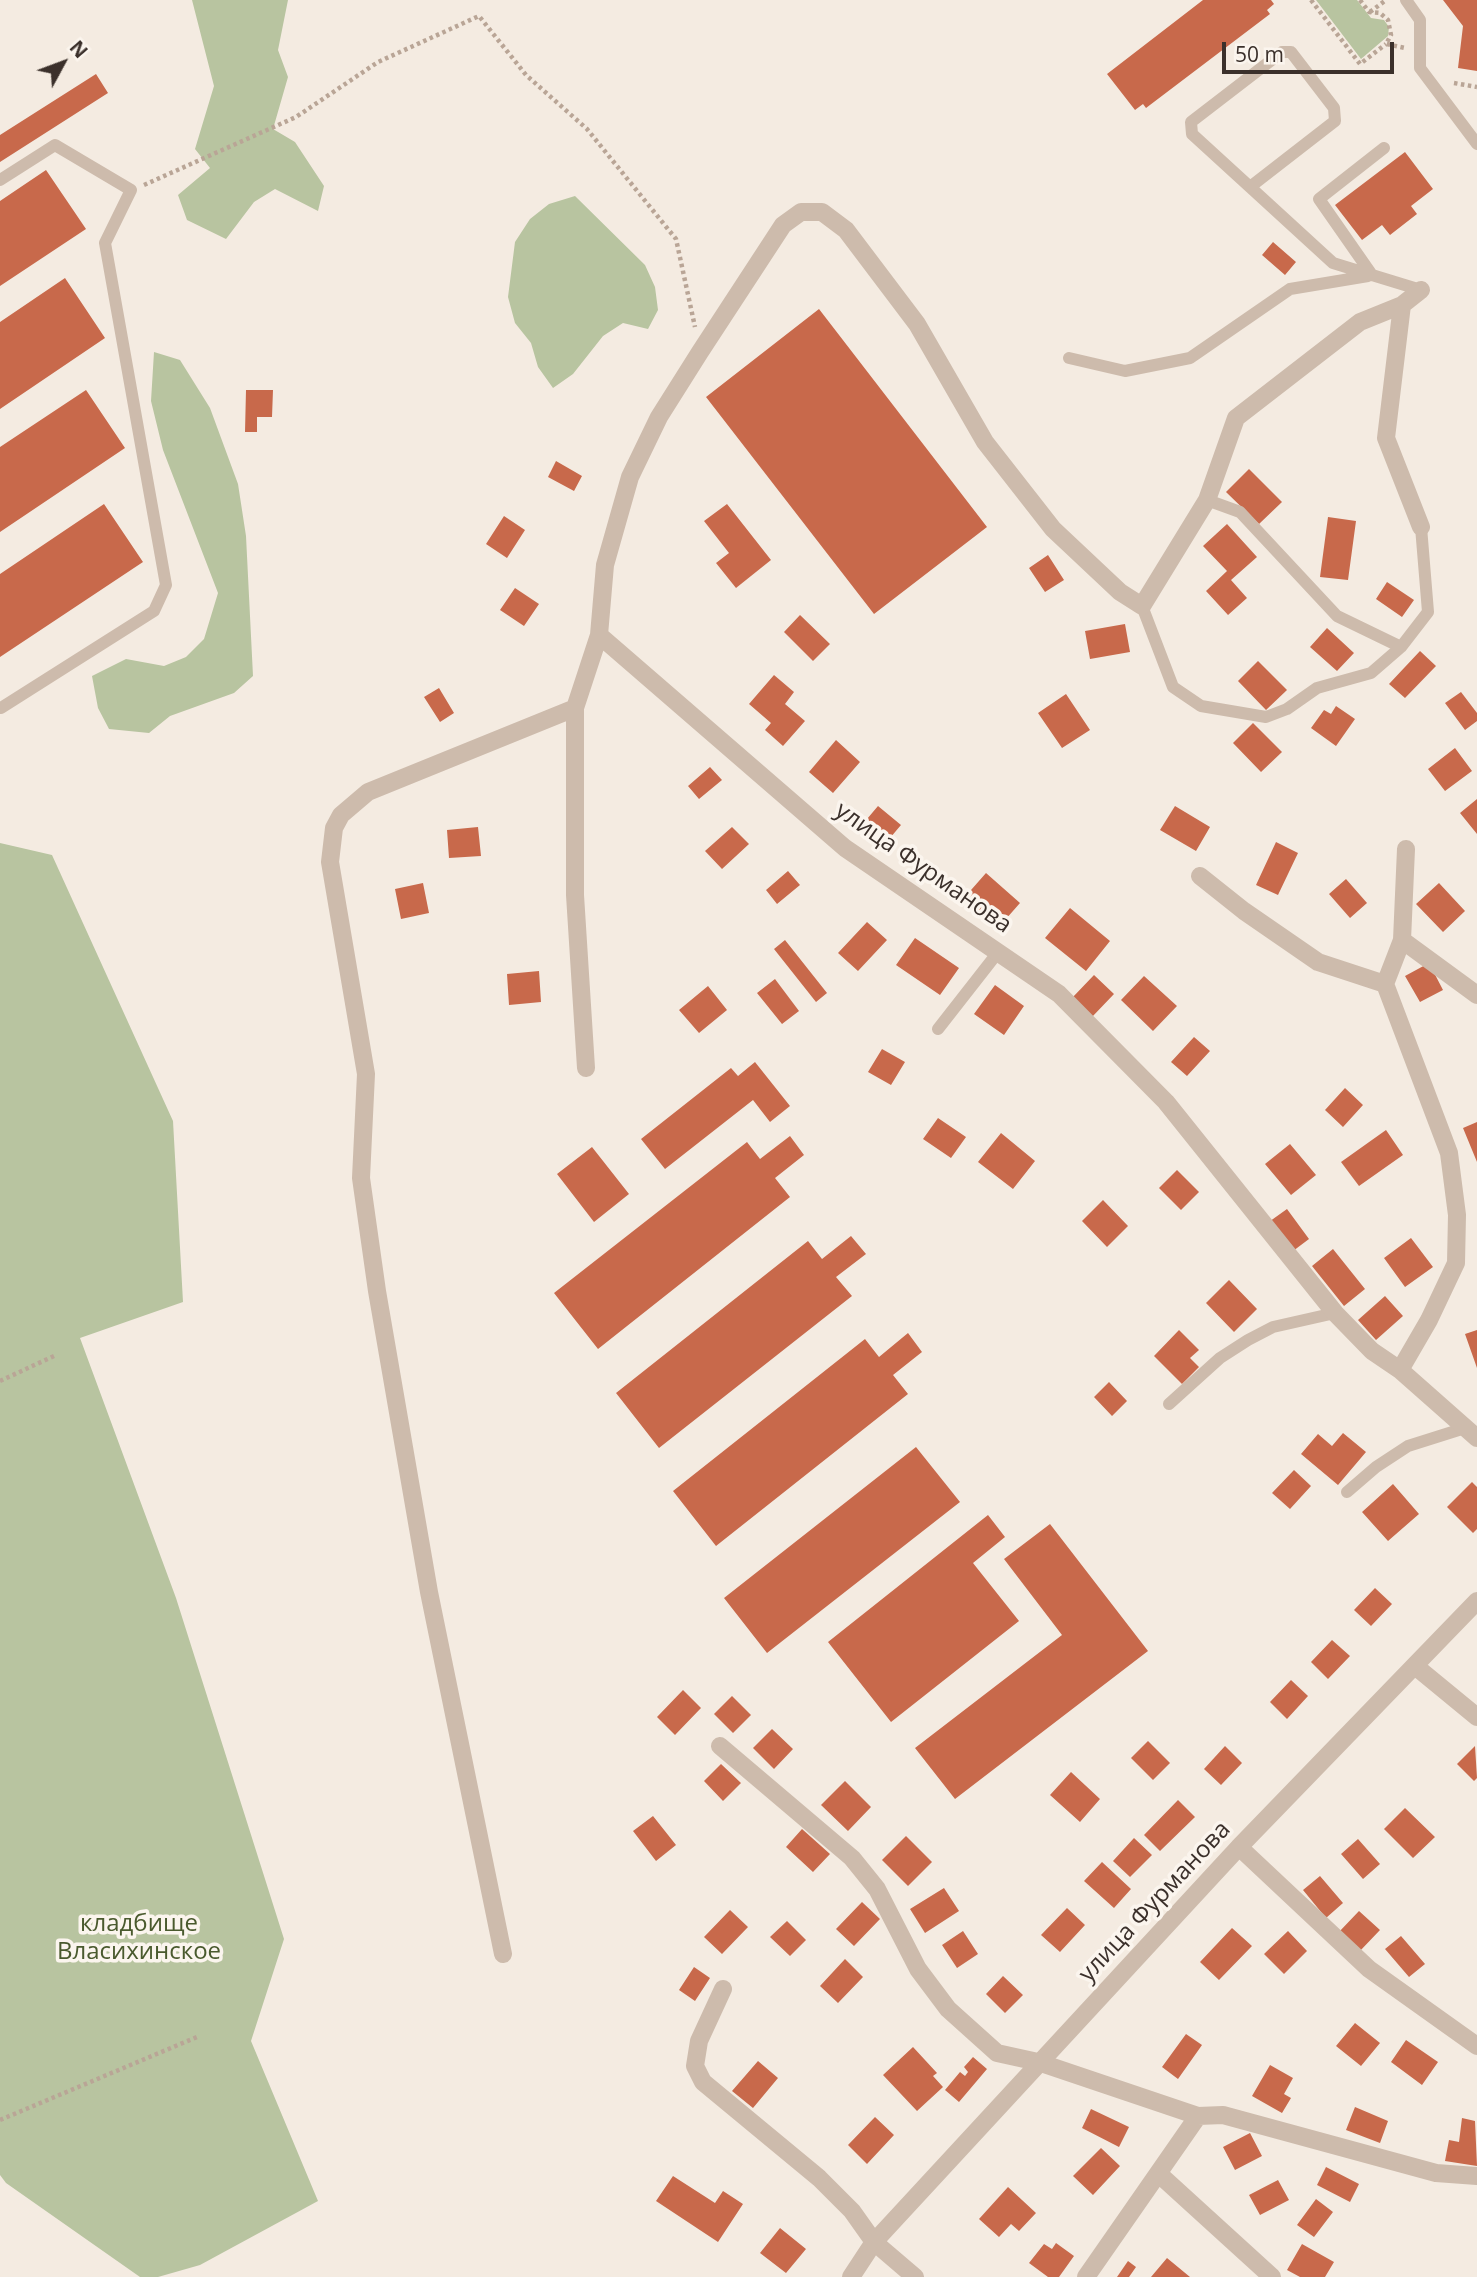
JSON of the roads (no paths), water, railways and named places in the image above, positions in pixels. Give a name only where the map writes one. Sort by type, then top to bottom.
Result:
[{"type":"street","points":[[586,1068],[575,895],[575,708],[599,635],[605,565],[630,477],[659,417],[783,225],[801,212],[822,212],[846,230],[918,324],[985,442],[1053,529],[1120,592],[1142,606],[1207,500],[1236,418],[1360,322],[1402,305],[1421,290]]},
{"type":"street","points":[[1402,305],[1386,438],[1421,527]]},
{"type":"street","name":"улица Фурманова","points":[[599,635],[845,848],[1059,994],[1166,1102],[1335,1313],[1372,1351],[1400,1370],[1471,1433]]},
{"type":"street","points":[[503,1954],[429,1592],[377,1291],[361,1178],[366,1074],[330,862],[334,828],[341,815],[368,792],[575,708]]},
{"type":"street","points":[[1400,1370],[1429,1320],[1456,1263],[1457,1215],[1449,1153],[1385,984],[1402,940],[1406,849]]},
{"type":"street","points":[[1200,876],[1244,911],[1318,962],[1385,984]]},
{"type":"street","points":[[1402,940],[1477,995]]},
{"type":"street","name":"улица Фурманова","points":[[851,2277],[874,2242],[1038,2062],[1239,1847],[1477,1601]]},
{"type":"street","points":[[1415,1666],[1477,1717]]},
{"type":"street","points":[[720,1745],[852,1858],[877,1889],[918,1969],[956,2018],[997,2053],[1038,2062],[1198,2116],[1223,2115],[1436,2173],[1477,2176]]},
{"type":"street","points":[[1239,1847],[1369,1969],[1477,2046]]},
{"type":"street","points":[[723,1989],[699,2041],[695,2066],[703,2082],[819,2178],[852,2211],[874,2242],[915,2277]]},
{"type":"street","points":[[1086,2277],[1160,2175],[1174,2149],[1198,2116]]},
{"type":"street","points":[[1160,2175],[1272,2277]]},
{"type":"lane","points":[[1406,0],[1420,20],[1420,68],[1477,144]]},
{"type":"lane","points":[[1250,187],[1335,121],[1334,108],[1291,52],[1282,52],[1191,122],[1192,134],[1250,187],[1333,262],[1421,290]]},
{"type":"lane","points":[[0,180],[55,145],[131,190],[105,243],[166,585],[154,611],[1,708]]},
{"type":"lane","points":[[1372,275],[1319,199],[1384,148]]},
{"type":"lane","points":[[1069,358],[1125,371],[1190,358],[1290,289],[1372,275]]},
{"type":"lane","points":[[1207,500],[1240,512],[1337,616],[1401,647]]},
{"type":"lane","points":[[1142,606],[1173,687],[1201,706],[1266,717],[1287,709],[1317,688],[1371,673],[1401,647],[1428,612],[1421,527]]},
{"type":"lane","points":[[938,1029],[999,951]]},
{"type":"lane","points":[[1169,1404],[1220,1358],[1273,1326],[1335,1313]]},
{"type":"lane","points":[[1347,1492],[1376,1467],[1408,1446],[1471,1433]]},
{"type":"park label","name":"кладбище Власихинское","points":[[139,1938]]}]
